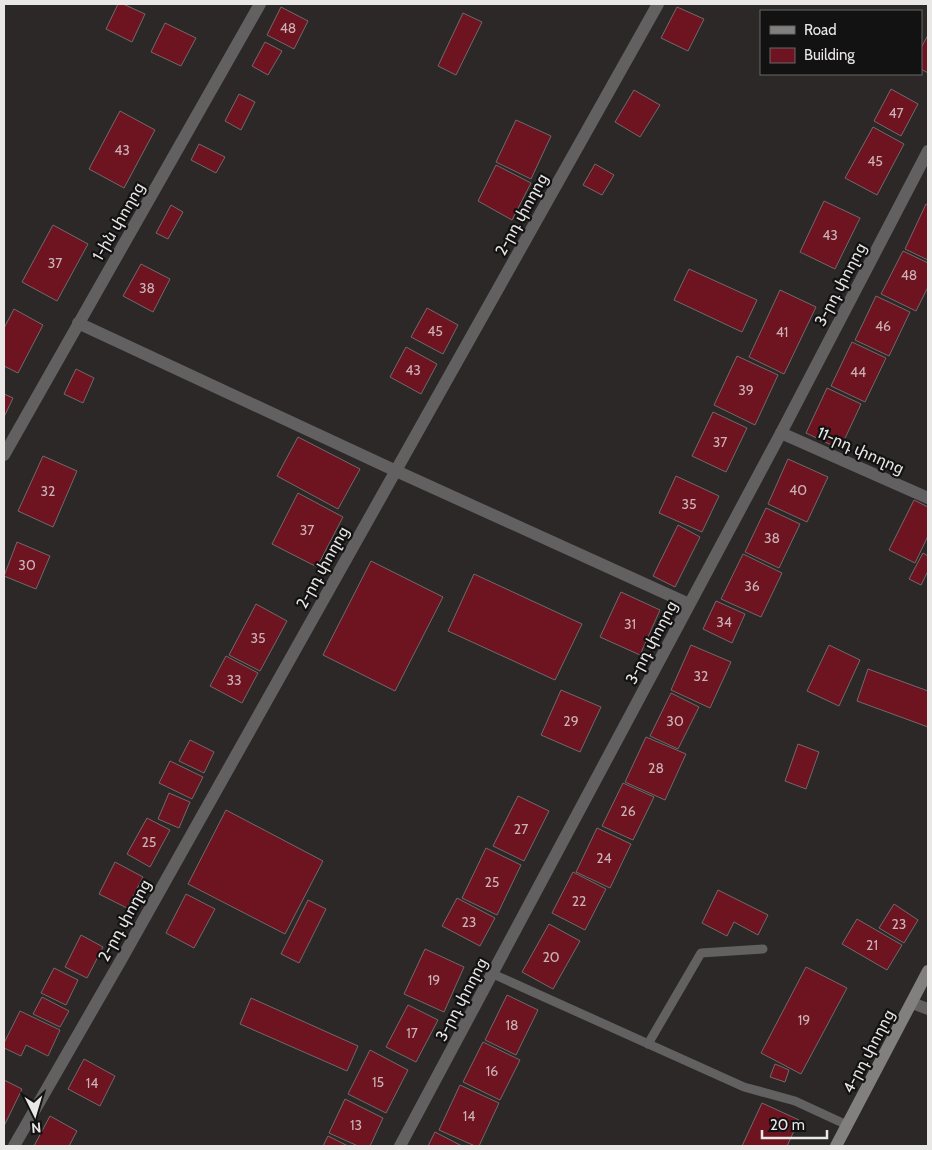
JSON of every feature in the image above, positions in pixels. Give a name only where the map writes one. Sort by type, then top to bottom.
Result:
[{"type":"main road","name":"4-րդ փողոց","points":[[836,1146],[928,971]]},
{"type":"street","name":"1-ին փողոց","points":[[4,455],[260,4]]},
{"type":"street","name":"2-րդ փողոց","points":[[14,1146],[121,960],[394,470],[658,4]]},
{"type":"street","name":"3-րդ փողոց","points":[[400,1146],[781,433],[928,151]]},
{"type":"street","points":[[78,323],[394,470],[689,604]]},
{"type":"street","name":"11-րդ փողոց","points":[[781,433],[928,498]]},
{"type":"street","points":[[912,1003],[928,1009]]},
{"type":"lane","points":[[648,1044],[701,953],[763,949]]},
{"type":"lane","points":[[493,974],[744,1087],[795,1101],[847,1125]]},
{"type":"building","points":[[118,4],[123,4],[145,14],[132,42],[106,29]]},
{"type":"building","points":[[281,7],[308,21],[294,49],[267,35]]},
{"type":"building","points":[[677,7],[704,19],[688,51],[661,38]]},
{"type":"building","points":[[463,13],[482,22],[456,75],[438,66]]},
{"type":"building","points":[[165,23],[196,38],[181,66],[151,52]]},
{"type":"building","points":[[928,35],[928,73],[922,70],[922,46]]},
{"type":"building","points":[[265,42],[282,51],[268,75],[252,66]]},
{"type":"building","points":[[891,89],[918,104],[901,136],[874,121]]},
{"type":"building","points":[[634,90],[660,105],[640,137],[615,122]]},
{"type":"building","points":[[239,94],[255,102],[241,130],[225,121]]},
{"type":"building","points":[[120,111],[155,130],[124,188],[89,169]]},
{"type":"building","points":[[516,120],[551,136],[531,179],[496,162]]},
{"type":"building","points":[[873,127],[904,144],[877,195],[845,178]]},
{"type":"building","points":[[199,144],[225,157],[216,173],[191,160]]},
{"type":"building","points":[[595,164],[614,175],[602,195],[583,185]]},
{"type":"building","points":[[496,165],[531,183],[512,220],[478,201]]},
{"type":"building","points":[[824,201],[860,218],[835,269],[800,252]]},
{"type":"building","points":[[926,204],[928,205],[928,260],[905,249]]},
{"type":"building","points":[[171,205],[183,212],[168,239],[156,233]]},
{"type":"building","points":[[53,225],[88,244],[57,301],[22,282]]},
{"type":"building","points":[[903,251],[928,263],[928,287],[916,311],[881,294]]},
{"type":"building","points":[[141,264],[170,279],[153,312],[123,296]]},
{"type":"building","points":[[689,269],[757,300],[742,332],[674,300]]},
{"type":"building","points":[[780,290],[816,307],[784,374],[749,357]]},
{"type":"building","points":[[876,296],[910,312],[889,356],[855,340]]},
{"type":"building","points":[[427,308],[458,325],[443,354],[411,337]]},
{"type":"building","points":[[14,309],[43,325],[18,373],[4,366],[4,328]]},
{"type":"building","points":[[852,342],[886,358],[865,402],[831,386]]},
{"type":"building","points":[[406,347],[437,364],[421,394],[390,377]]},
{"type":"building","points":[[737,356],[778,375],[755,425],[714,405]]},
{"type":"building","points":[[76,369],[94,378],[83,403],[64,394]]},
{"type":"building","points":[[827,388],[861,404],[840,449],[806,433]]},
{"type":"building","points":[[4,394],[13,398],[4,417]]},
{"type":"building","points":[[713,412],[747,428],[726,472],[692,456]]},
{"type":"building","points":[[298,437],[360,469],[338,509],[277,476]]},
{"type":"building","points":[[43,456],[77,471],[53,527],[18,511]]},
{"type":"building","points":[[788,459],[828,477],[807,522],[768,504]]},
{"type":"building","points":[[676,476],[719,496],[702,532],[659,513]]},
{"type":"building","points":[[298,493],[343,517],[317,567],[272,544]]},
{"type":"building","points":[[914,500],[928,507],[928,536],[915,563],[889,550]]},
{"type":"building","points":[[766,508],[800,524],[779,568],[745,552]]},
{"type":"building","points":[[678,525],[700,537],[675,587],[653,576]]},
{"type":"building","points":[[17,542],[50,556],[36,589],[4,576]]},
{"type":"building","points":[[923,553],[928,556],[928,571],[921,585],[909,579]]},
{"type":"building","points":[[743,554],[782,573],[761,617],[721,599]]},
{"type":"building","points":[[371,561],[443,597],[395,691],[323,655]]},
{"type":"building","points":[[474,574],[582,624],[555,680],[448,631]]},
{"type":"building","points":[[621,592],[660,610],[640,655],[600,637]]},
{"type":"building","points":[[716,601],[745,614],[732,643],[703,629]]},
{"type":"building","points":[[256,604],[287,621],[260,671],[229,655]]},
{"type":"building","points":[[691,645],[731,662],[710,708],[671,690]]},
{"type":"building","points":[[829,645],[860,660],[839,706],[807,691]]},
{"type":"building","points":[[226,656],[258,673],[242,703],[210,686]]},
{"type":"building","points":[[868,669],[928,691],[928,727],[857,701]]},
{"type":"building","points":[[561,690],[601,707],[580,752],[541,735]]},
{"type":"building","points":[[671,693],[699,707],[678,749],[650,736]]},
{"type":"building","points":[[646,737],[686,754],[665,800],[625,782]]},
{"type":"building","points":[[190,740],[214,752],[204,773],[179,761]]},
{"type":"building","points":[[798,744],[819,752],[806,789],[785,781]]},
{"type":"building","points":[[170,761],[203,777],[192,799],[159,783]]},
{"type":"building","points":[[623,783],[654,797],[633,840],[602,826]]},
{"type":"building","points":[[169,793],[190,802],[179,828],[158,819]]},
{"type":"building","points":[[518,796],[549,811],[524,861],[493,846]]},
{"type":"building","points":[[226,810],[323,861],[285,934],[188,884]]},
{"type":"building","points":[[147,818],[170,830],[150,867],[127,854]]},
{"type":"building","points":[[597,828],[631,844],[610,888],[576,872]]},
{"type":"building","points":[[486,848],[521,865],[497,915],[462,898]]},
{"type":"building","points":[[115,862],[143,877],[127,908],[99,894]]},
{"type":"building","points":[[573,872],[606,889],[585,930],[552,913]]},
{"type":"building","points":[[718,890],[768,915],[758,935],[734,922],[727,936],[702,923]]},
{"type":"building","points":[[186,894],[215,909],[194,948],[166,933]]},
{"type":"building","points":[[457,898],[495,918],[480,946],[442,926]]},
{"type":"building","points":[[308,900],[326,909],[299,963],[281,954]]},
{"type":"building","points":[[894,904],[918,920],[904,943],[879,928]]},
{"type":"building","points":[[857,919],[902,945],[887,970],[842,944]]},
{"type":"building","points":[[549,924],[580,941],[553,989],[522,972]]},
{"type":"building","points":[[81,935],[103,947],[87,978],[65,967]]},
{"type":"building","points":[[425,949],[464,967],[444,1012],[404,994]]},
{"type":"building","points":[[806,967],[847,988],[801,1074],[761,1053]]},
{"type":"building","points":[[54,968],[78,980],[66,1005],[41,993]]},
{"type":"building","points":[[507,995],[538,1010],[516,1055],[485,1040]]},
{"type":"building","points":[[42,997],[69,1011],[60,1027],[33,1014]]},
{"type":"building","points":[[251,998],[358,1046],[347,1071],[240,1024]]},
{"type":"building","points":[[408,1005],[438,1020],[416,1062],[386,1047]]},
{"type":"building","points":[[20,1011],[60,1030],[48,1056],[26,1045],[21,1056],[4,1048],[4,1043]]},
{"type":"building","points":[[483,1042],[520,1060],[500,1100],[463,1082]]},
{"type":"building","points":[[370,1050],[408,1070],[386,1113],[348,1094]]},
{"type":"building","points":[[84,1059],[115,1076],[100,1106],[68,1089]]},
{"type":"building","points":[[775,1064],[789,1070],[785,1082],[770,1077]]},
{"type":"building","points":[[4,1080],[22,1089],[4,1126]]},
{"type":"building","points":[[460,1085],[499,1103],[479,1146],[439,1130]]},
{"type":"building","points":[[345,1099],[383,1118],[370,1146],[358,1146],[329,1133]]},
{"type":"building","points":[[762,1103],[799,1120],[787,1146],[742,1146]]},
{"type":"building","points":[[50,1116],[77,1131],[69,1146],[34,1146]]},
{"type":"building","points":[[435,1132],[462,1146],[428,1146]]},
{"type":"building","points":[[328,1136],[348,1146],[323,1146]]}]
